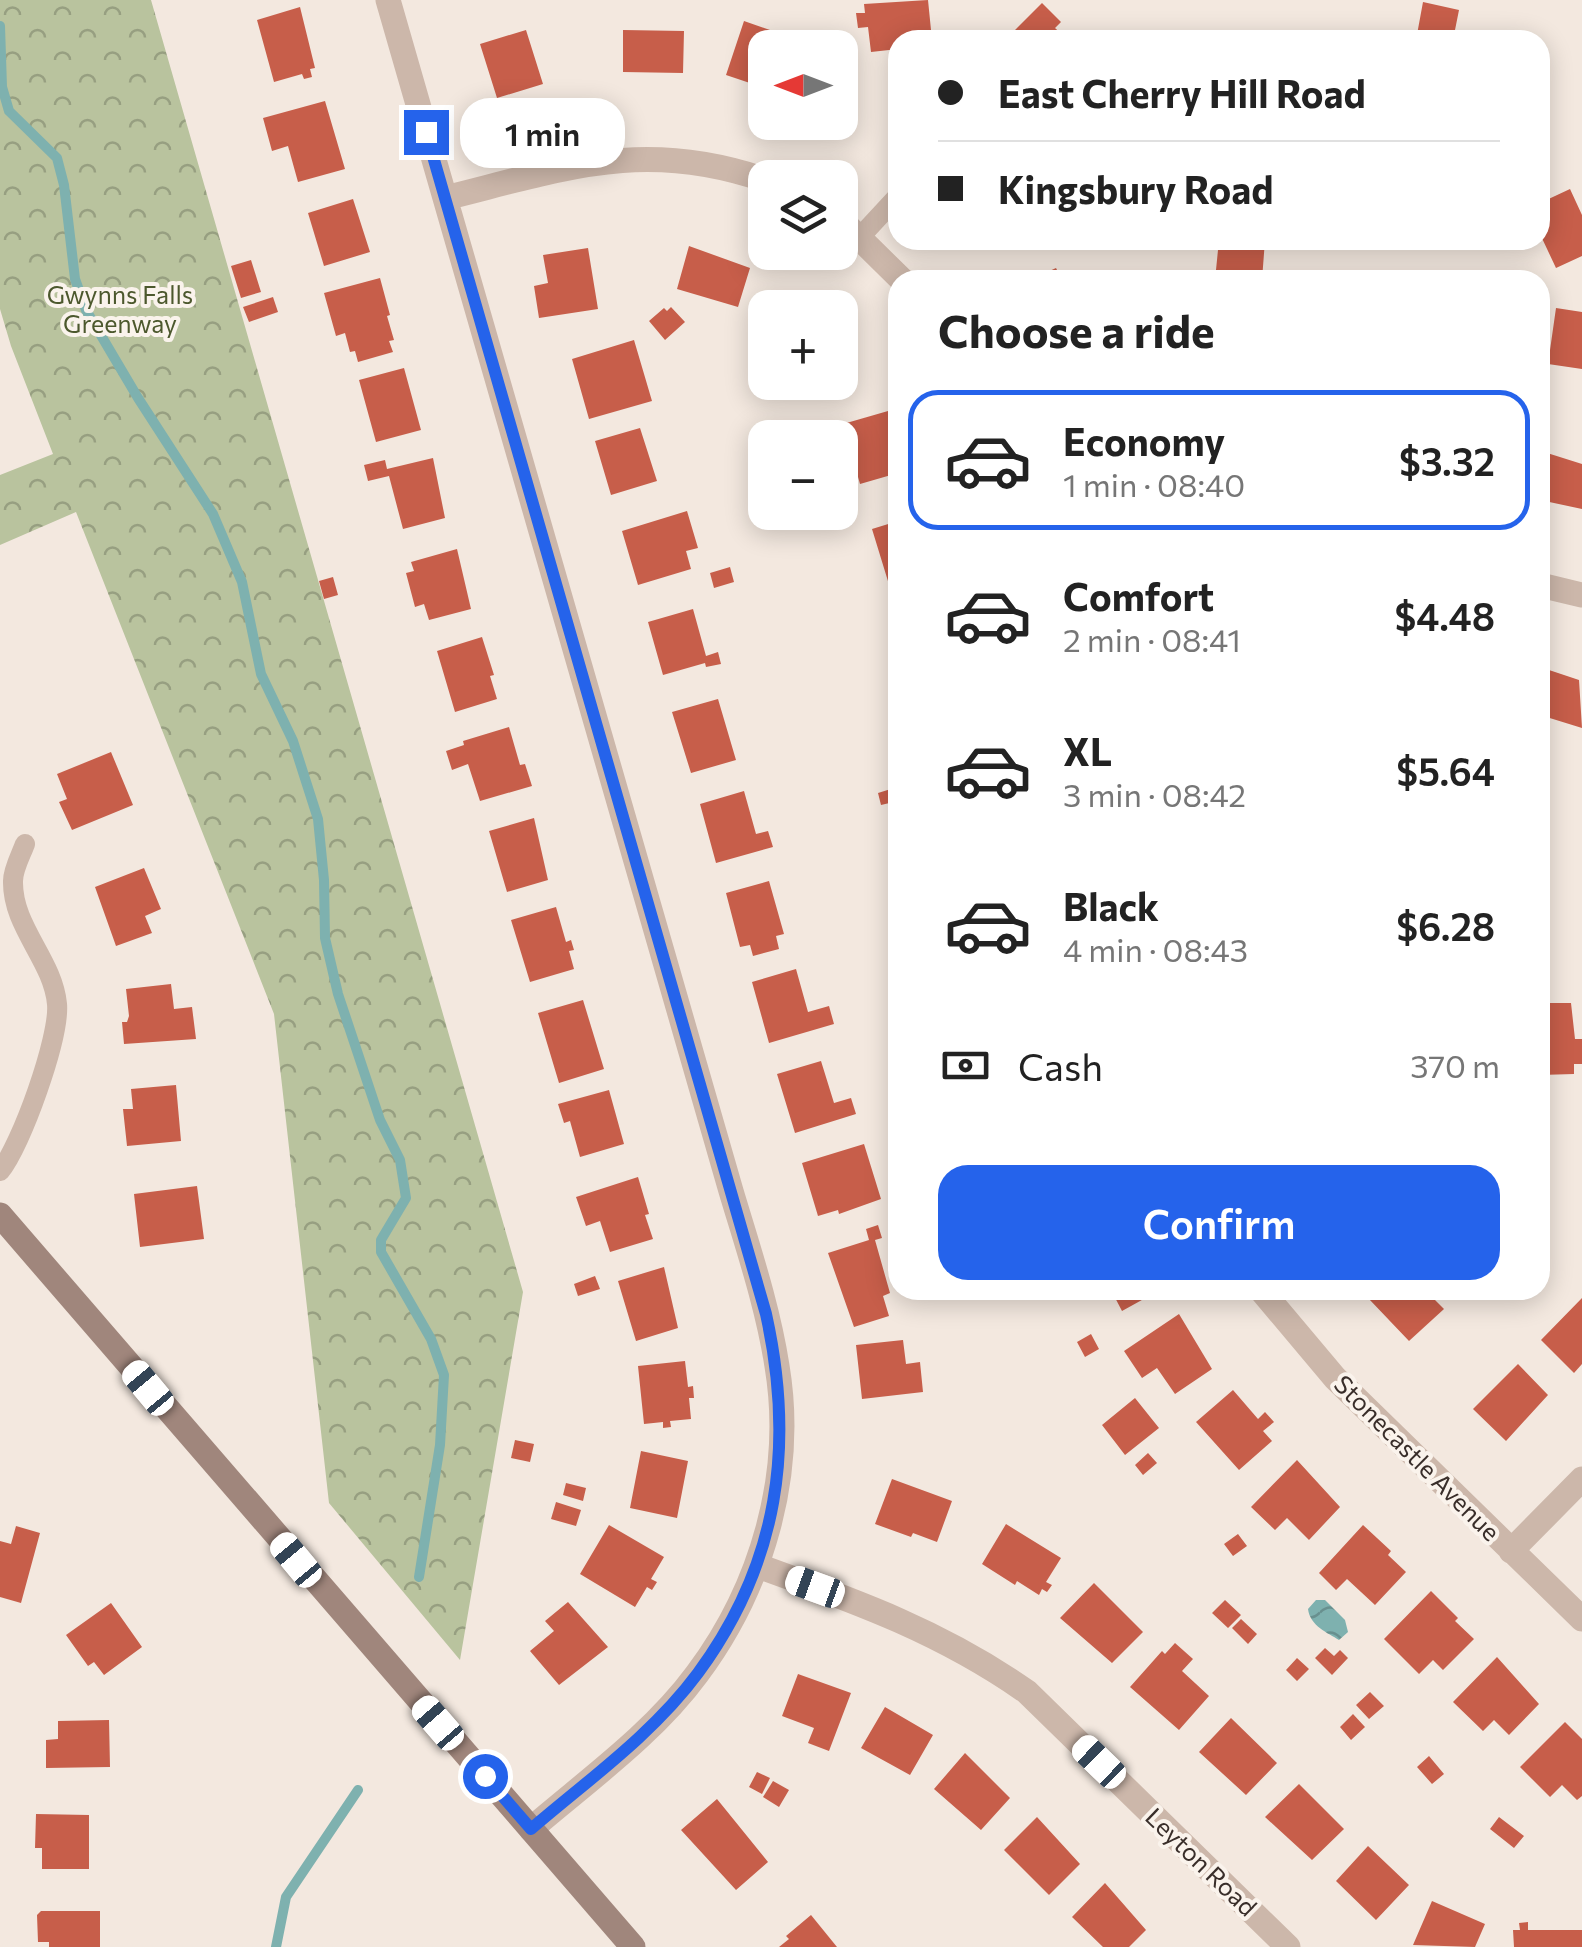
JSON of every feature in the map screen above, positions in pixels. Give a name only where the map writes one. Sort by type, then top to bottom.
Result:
[{"type":"main road","points":[[0,1215],[633,1947]]},
{"type":"street","points":[[388,0],[766,1314],[778,1368],[780,1454],[770,1522],[758,1566],[728,1626],[697,1674],[627,1747],[531,1829]]},
{"type":"street","points":[[445,198],[595,162],[648,158],[701,162],[748,175]]},
{"type":"street","points":[[860,237],[892,270]]},
{"type":"street","points":[[1550,588],[1582,595]]},
{"type":"street","name":"Stonecastle Avenue","points":[[1269,1300],[1335,1378],[1582,1619]]},
{"type":"street","points":[[1511,1550],[1582,1479]]},
{"type":"street","name":"Leyton Road","points":[[758,1566],[926,1630],[980,1658],[1028,1692],[1288,1947]]},
{"type":"lane","points":[[860,237],[888,207]]},
{"type":"lane","points":[[0,1171],[10,1159],[27,1120],[56,1021],[57,1002],[46,969],[26,934],[16,903],[12,878],[25,844]]},
{"type":"green space","name":"Gwynns Falls Greenway","points":[[0,0],[151,0],[523,1292],[460,1660],[329,1503],[274,1014],[76,512],[0,545],[0,475],[53,454],[0,309]]},
{"type":"water","points":[[1316,1600],[1325,1600],[1345,1620],[1348,1632],[1339,1640],[1312,1620],[1308,1609]]},
{"type":"building","points":[[928,0],[931,30],[888,30],[888,50],[871,52],[868,27],[858,28],[856,13],[865,13],[864,4]]},
{"type":"building","points":[[1423,2],[1459,10],[1455,30],[1418,30]]},
{"type":"building","points":[[1042,3],[1061,22],[1057,30],[1015,30]]},
{"type":"building","points":[[300,7],[315,68],[310,69],[312,77],[304,79],[302,74],[274,82],[257,20]]},
{"type":"building","points":[[744,21],[770,30],[748,30],[748,82],[726,75]]},
{"type":"building","points":[[526,30],[543,84],[497,98],[480,44]]},
{"type":"building","points":[[623,30],[684,31],[683,73],[623,72]]},
{"type":"building","points":[[325,101],[345,169],[298,182],[288,146],[272,151],[263,118]]},
{"type":"building","points":[[1570,189],[1582,215],[1582,256],[1556,268],[1548,250],[1550,198]]},
{"type":"building","points":[[353,199],[370,252],[324,266],[308,213]]},
{"type":"building","points":[[689,246],[749,270],[738,307],[677,289]]},
{"type":"building","points":[[588,248],[598,309],[539,318],[534,286],[548,283],[543,255]]},
{"type":"building","points":[[1218,250],[1264,250],[1263,270],[1216,270]]},
{"type":"building","points":[[251,260],[261,292],[241,298],[231,266]]},
{"type":"building","points":[[380,278],[390,315],[387,316],[394,340],[389,341],[393,352],[358,362],[355,351],[350,352],[345,333],[336,336],[324,293]]},
{"type":"building","points":[[273,297],[278,312],[249,322],[243,307]]},
{"type":"building","points":[[671,307],[685,322],[665,340],[649,321]]},
{"type":"building","points":[[1556,308],[1582,312],[1582,369],[1550,364]]},
{"type":"building","points":[[634,340],[652,401],[589,419],[572,359]]},
{"type":"building","points":[[404,368],[421,430],[376,442],[359,380]]},
{"type":"building","points":[[888,411],[888,476],[860,484],[857,420]]},
{"type":"building","points":[[640,428],[657,481],[611,495],[595,441]]},
{"type":"building","points":[[1550,454],[1582,464],[1582,509],[1550,502]]},
{"type":"building","points":[[433,458],[445,518],[403,529],[389,476],[368,481],[364,465],[385,460],[387,469]]},
{"type":"building","points":[[687,511],[698,548],[686,551],[691,569],[638,585],[622,531]]},
{"type":"building","points":[[888,524],[888,581],[872,529]]},
{"type":"building","points":[[457,549],[471,609],[429,620],[424,604],[415,607],[406,573],[414,571],[411,562]]},
{"type":"building","points":[[730,567],[734,582],[714,588],[710,573]]},
{"type":"building","points":[[333,577],[338,595],[324,599],[319,581]]},
{"type":"building","points":[[693,609],[706,656],[718,652],[721,664],[706,667],[705,663],[663,675],[648,622]]},
{"type":"building","points":[[482,637],[497,699],[455,712],[437,651]]},
{"type":"building","points":[[1550,670],[1579,680],[1582,728],[1550,718]]},
{"type":"building","points":[[718,699],[736,760],[691,773],[672,712]]},
{"type":"building","points":[[509,727],[520,765],[525,764],[532,786],[480,801],[468,764],[452,770],[446,751],[464,745],[463,741]]},
{"type":"building","points":[[111,752],[133,805],[72,830],[59,802],[67,799],[57,774]]},
{"type":"building","points":[[888,790],[888,803],[881,805],[878,793]]},
{"type":"building","points":[[744,791],[756,834],[768,831],[773,847],[716,863],[700,804]]},
{"type":"building","points":[[534,818],[548,880],[507,892],[489,831]]},
{"type":"building","points":[[144,868],[161,909],[145,916],[152,933],[116,946],[95,887]]},
{"type":"building","points":[[769,881],[784,934],[776,936],[779,949],[753,956],[750,945],[740,947],[726,893]]},
{"type":"building","points":[[556,907],[566,942],[571,940],[574,950],[569,951],[574,969],[530,982],[511,920]]},
{"type":"building","points":[[796,969],[808,1012],[829,1006],[834,1024],[769,1043],[752,982]]},
{"type":"building","points":[[171,984],[174,1009],[192,1007],[196,1039],[124,1044],[122,1022],[127,1022],[129,1016],[126,989]]},
{"type":"building","points":[[583,1000],[604,1069],[559,1083],[538,1013]]},
{"type":"building","points":[[1550,1003],[1571,1003],[1575,1039],[1582,1039],[1582,1064],[1574,1064],[1574,1074],[1550,1075]]},
{"type":"building","points":[[821,1061],[834,1103],[851,1098],[856,1114],[795,1133],[777,1074]]},
{"type":"building","points":[[176,1085],[181,1141],[127,1146],[123,1109],[133,1109],[131,1089]]},
{"type":"building","points":[[609,1090],[624,1144],[580,1157],[570,1121],[564,1123],[558,1104]]},
{"type":"building","points":[[864,1144],[881,1199],[839,1214],[838,1210],[818,1216],[802,1163]]},
{"type":"building","points":[[638,1177],[653,1239],[610,1252],[600,1221],[586,1226],[576,1197]]},
{"type":"building","points":[[197,1186],[204,1239],[140,1247],[134,1194]]},
{"type":"building","points":[[878,1225],[882,1238],[875,1240],[888,1286],[888,1294],[883,1296],[889,1316],[854,1327],[828,1253],[869,1240],[866,1229]]},
{"type":"building","points":[[664,1267],[678,1328],[636,1341],[618,1281]]},
{"type":"building","points":[[595,1276],[600,1289],[578,1296],[574,1284]]},
{"type":"building","points":[[1582,1298],[1582,1364],[1574,1373],[1541,1340]]},
{"type":"building","points":[[1116,1300],[1142,1300],[1122,1311]]},
{"type":"building","points":[[1370,1300],[1435,1300],[1444,1309],[1409,1341]]},
{"type":"building","points":[[1179,1314],[1212,1369],[1175,1394],[1157,1368],[1142,1378],[1124,1351]]},
{"type":"building","points":[[1091,1334],[1099,1349],[1085,1357],[1077,1342]]},
{"type":"building","points":[[903,1340],[906,1364],[920,1362],[923,1392],[862,1399],[856,1345]]},
{"type":"building","points":[[685,1361],[688,1387],[693,1386],[694,1398],[689,1398],[691,1419],[670,1421],[671,1427],[663,1428],[663,1422],[644,1424],[638,1366]]},
{"type":"building","points":[[1518,1364],[1548,1395],[1506,1441],[1473,1409]]},
{"type":"building","points":[[1233,1390],[1258,1419],[1265,1412],[1274,1422],[1263,1431],[1272,1441],[1239,1470],[1196,1422]]},
{"type":"building","points":[[1135,1398],[1159,1428],[1125,1455],[1102,1425]]},
{"type":"building","points":[[515,1440],[534,1444],[530,1462],[511,1458]]},
{"type":"building","points":[[641,1451],[688,1461],[677,1518],[630,1508]]},
{"type":"building","points":[[1148,1453],[1157,1463],[1143,1475],[1135,1465]]},
{"type":"building","points":[[1297,1460],[1340,1507],[1309,1540],[1287,1518],[1275,1530],[1251,1507]]},
{"type":"building","points":[[892,1479],[952,1501],[937,1542],[875,1524]]},
{"type":"building","points":[[566,1483],[586,1488],[583,1501],[563,1495]]},
{"type":"building","points":[[556,1502],[581,1510],[576,1526],[551,1519]]},
{"type":"building","points":[[1006,1524],[1061,1558],[1046,1582],[1052,1585],[1047,1592],[1042,1589],[1039,1595],[1017,1581],[1015,1585],[982,1564]]},
{"type":"building","points":[[609,1525],[664,1557],[651,1579],[657,1582],[652,1590],[647,1587],[635,1607],[580,1574]]},
{"type":"building","points":[[1363,1525],[1391,1551],[1388,1555],[1406,1572],[1375,1605],[1347,1579],[1336,1590],[1319,1573]]},
{"type":"building","points":[[16,1526],[40,1533],[21,1603],[0,1597],[0,1541],[11,1544]]},
{"type":"building","points":[[1238,1534],[1247,1546],[1233,1556],[1224,1544]]},
{"type":"building","points":[[1094,1583],[1143,1632],[1112,1663],[1060,1618]]},
{"type":"building","points":[[1431,1591],[1474,1639],[1443,1670],[1433,1660],[1419,1674],[1384,1639]]},
{"type":"building","points":[[1225,1600],[1241,1615],[1228,1628],[1212,1613]]},
{"type":"building","points":[[568,1602],[608,1647],[559,1685],[530,1651],[554,1631],[545,1621]]},
{"type":"building","points":[[111,1603],[142,1647],[104,1675],[94,1662],[88,1666],[66,1635]]},
{"type":"building","points":[[1241,1619],[1257,1634],[1248,1644],[1232,1628]]},
{"type":"building","points":[[1175,1643],[1193,1659],[1182,1671],[1209,1696],[1179,1730],[1130,1687],[1162,1651],[1165,1654]]},
{"type":"building","points":[[1325,1648],[1334,1656],[1340,1650],[1348,1658],[1332,1675],[1315,1658]]},
{"type":"building","points":[[1497,1657],[1539,1704],[1509,1735],[1494,1720],[1483,1731],[1453,1702]]},
{"type":"building","points":[[1297,1658],[1309,1669],[1297,1681],[1286,1670]]},
{"type":"building","points":[[798,1674],[851,1693],[829,1751],[808,1743],[814,1728],[782,1716]]},
{"type":"building","points":[[1370,1692],[1384,1706],[1369,1719],[1356,1705]]},
{"type":"building","points":[[885,1707],[933,1735],[910,1775],[861,1748]]},
{"type":"building","points":[[1353,1714],[1365,1727],[1351,1740],[1340,1727]]},
{"type":"building","points":[[1231,1718],[1277,1763],[1246,1795],[1199,1752]]},
{"type":"building","points":[[109,1720],[110,1767],[46,1768],[46,1740],[58,1739],[58,1721]]},
{"type":"building","points":[[1565,1722],[1582,1739],[1582,1796],[1577,1800],[1562,1785],[1550,1797],[1520,1767]]},
{"type":"building","points":[[965,1753],[1010,1798],[981,1830],[934,1789]]},
{"type":"building","points":[[1429,1756],[1444,1774],[1432,1784],[1417,1767]]},
{"type":"building","points":[[757,1772],[770,1778],[762,1794],[749,1787]]},
{"type":"building","points":[[773,1781],[789,1790],[779,1807],[763,1797]]},
{"type":"building","points":[[1299,1784],[1344,1829],[1312,1860],[1265,1817]]},
{"type":"building","points":[[717,1799],[768,1862],[736,1890],[681,1830]]},
{"type":"building","points":[[36,1814],[89,1815],[89,1869],[42,1869],[42,1848],[35,1848]]},
{"type":"building","points":[[1037,1817],[1080,1864],[1049,1895],[1004,1850]]},
{"type":"building","points":[[1499,1817],[1524,1836],[1514,1848],[1490,1829]]},
{"type":"building","points":[[1368,1846],[1409,1885],[1376,1920],[1336,1881]]},
{"type":"building","points":[[1105,1883],[1146,1930],[1129,1947],[1103,1947],[1072,1917]]},
{"type":"building","points":[[1432,1901],[1485,1924],[1475,1947],[1413,1945]]},
{"type":"building","points":[[41,1911],[100,1911],[100,1947],[49,1947],[49,1942],[38,1942],[37,1915]]},
{"type":"building","points":[[811,1915],[837,1947],[779,1947],[789,1939],[786,1936]]},
{"type":"building","points":[[1528,1922],[1528,1930],[1582,1930],[1582,1947],[1514,1947],[1513,1930],[1520,1930],[1519,1923]]},
{"type":"waterway","points":[[0,26],[2,87],[9,111],[57,158],[75,279],[86,310],[213,514],[242,582],[261,674],[293,741],[318,819],[325,938],[338,994],[380,1120],[400,1160],[406,1198],[381,1240],[381,1252],[431,1339],[444,1375],[440,1445],[419,1577]]},
{"type":"waterway","points":[[276,1947],[286,1897],[358,1790]]},
{"type":"route","points":[[426,132],[766,1314],[778,1368],[781,1418],[779,1472],[758,1566],[728,1626],[697,1674],[627,1747],[531,1829],[485,1776]]}]
